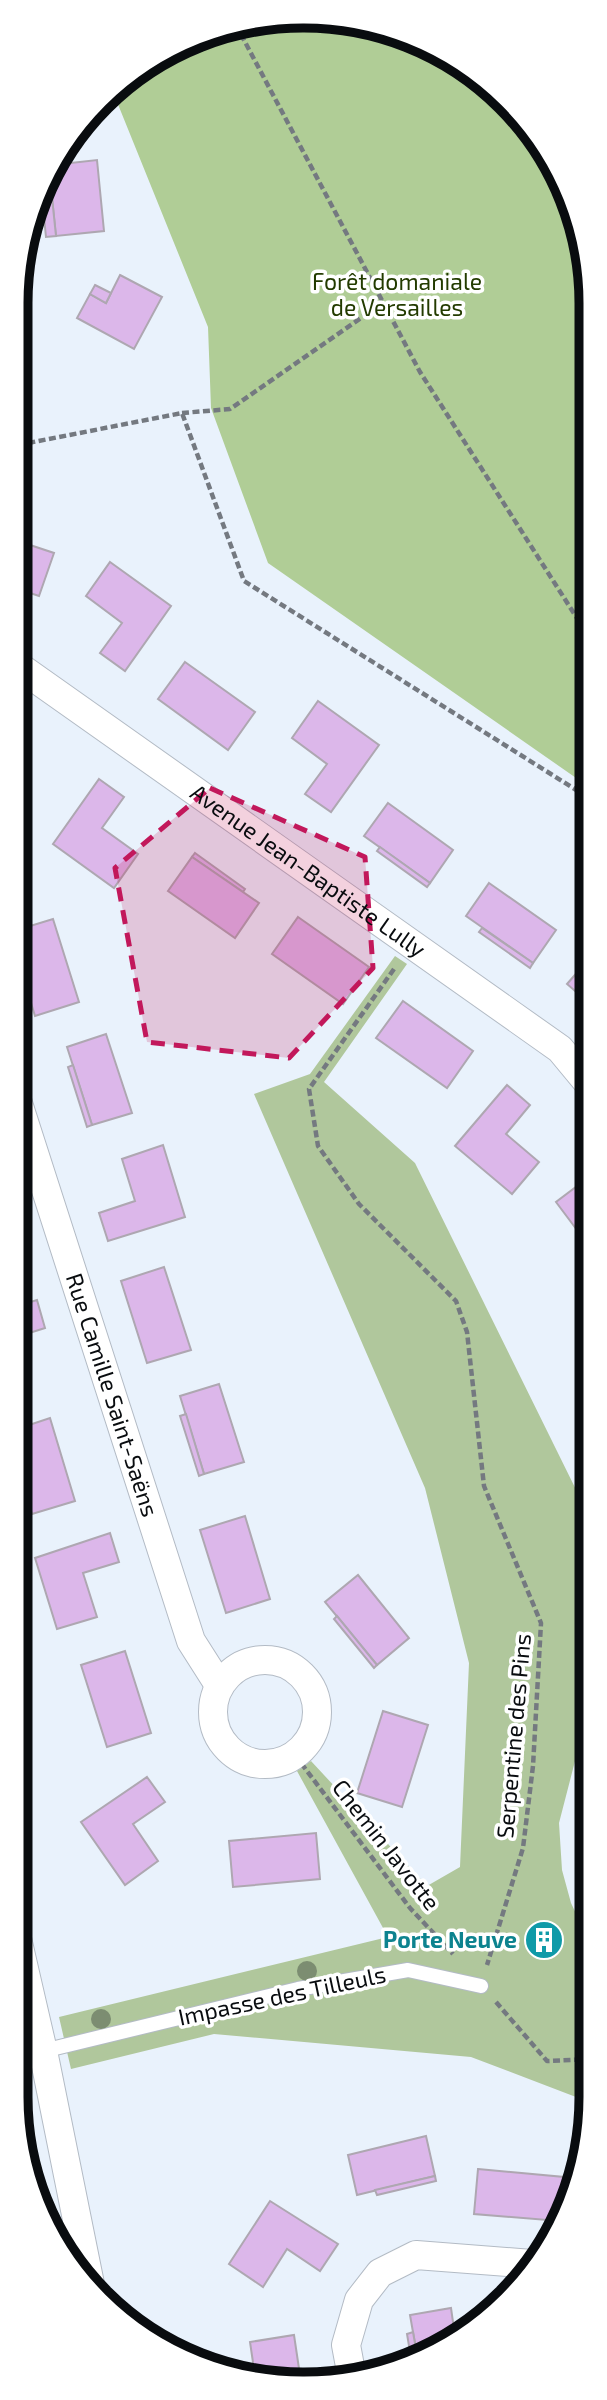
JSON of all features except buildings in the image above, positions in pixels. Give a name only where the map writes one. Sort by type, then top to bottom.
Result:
[{"type":"street","name":"Avenue Jean-Baptiste Lully","points":[[28,673],[560,1049],[579,1072]]},
{"type":"street","name":"Rue Camille Saint-Saëns","points":[[28,1134],[191,1641],[219,1685]]},
{"type":"street","points":[[261,1659],[278,1661],[293,1668],[306,1679],[314,1694],[317,1711],[315,1728],[307,1743],[295,1755],[279,1762],[261,1764],[244,1760],[229,1751],[218,1737],[213,1720],[213,1702],[219,1685],[230,1672],[245,1663],[261,1659]]},
{"type":"street","points":[[28,1986],[85,2264]]},
{"type":"street","points":[[350,2368],[346,2346],[359,2300],[380,2273],[416,2255],[523,2263]]},
{"type":"lane","name":"Impasse des Tilleuls","points":[[43,2051],[298,1989],[408,1970],[481,1986]]},
{"type":"path","points":[[241,35],[421,372],[579,621]]},
{"type":"path","points":[[28,443],[181,413],[230,409],[384,302]]},
{"type":"path","points":[[181,413],[244,581],[579,793]]},
{"type":"path","name":"Serpentine des Pins","points":[[412,945],[309,1089],[318,1146],[359,1204],[456,1301],[467,1332],[484,1486],[541,1623],[533,1766],[523,1849],[481,1986]]},
{"type":"path","name":"Chemin Javotte","points":[[295,1755],[410,1908],[547,2061],[579,2059]]},
{"type":"highlighted area","points":[[210,788],[365,857],[373,968],[289,1058],[147,1042],[115,868]]},
{"type":"green space","name":"Forêt domaniale de Versailles","points":[[268,30],[339,30],[375,37],[425,56],[457,74],[485,96],[511,122],[533,150],[551,182],[570,232],[577,268],[579,780],[268,563],[211,408],[208,327],[117,101],[150,74],[182,56],[232,37]]},
{"type":"green space","points":[[395,956],[407,964],[324,1082],[415,1163],[579,1496],[579,1746],[559,1823],[562,1870],[571,1903],[579,1920],[579,2098],[471,2057],[214,2034],[71,2069],[59,2017],[388,1937],[297,1771],[311,1761],[427,1886],[460,1867],[469,1663],[425,1488],[254,1094],[310,1074]]},
{"type":"place","name":"Porte Neuve","points":[[544,1940]]}]
